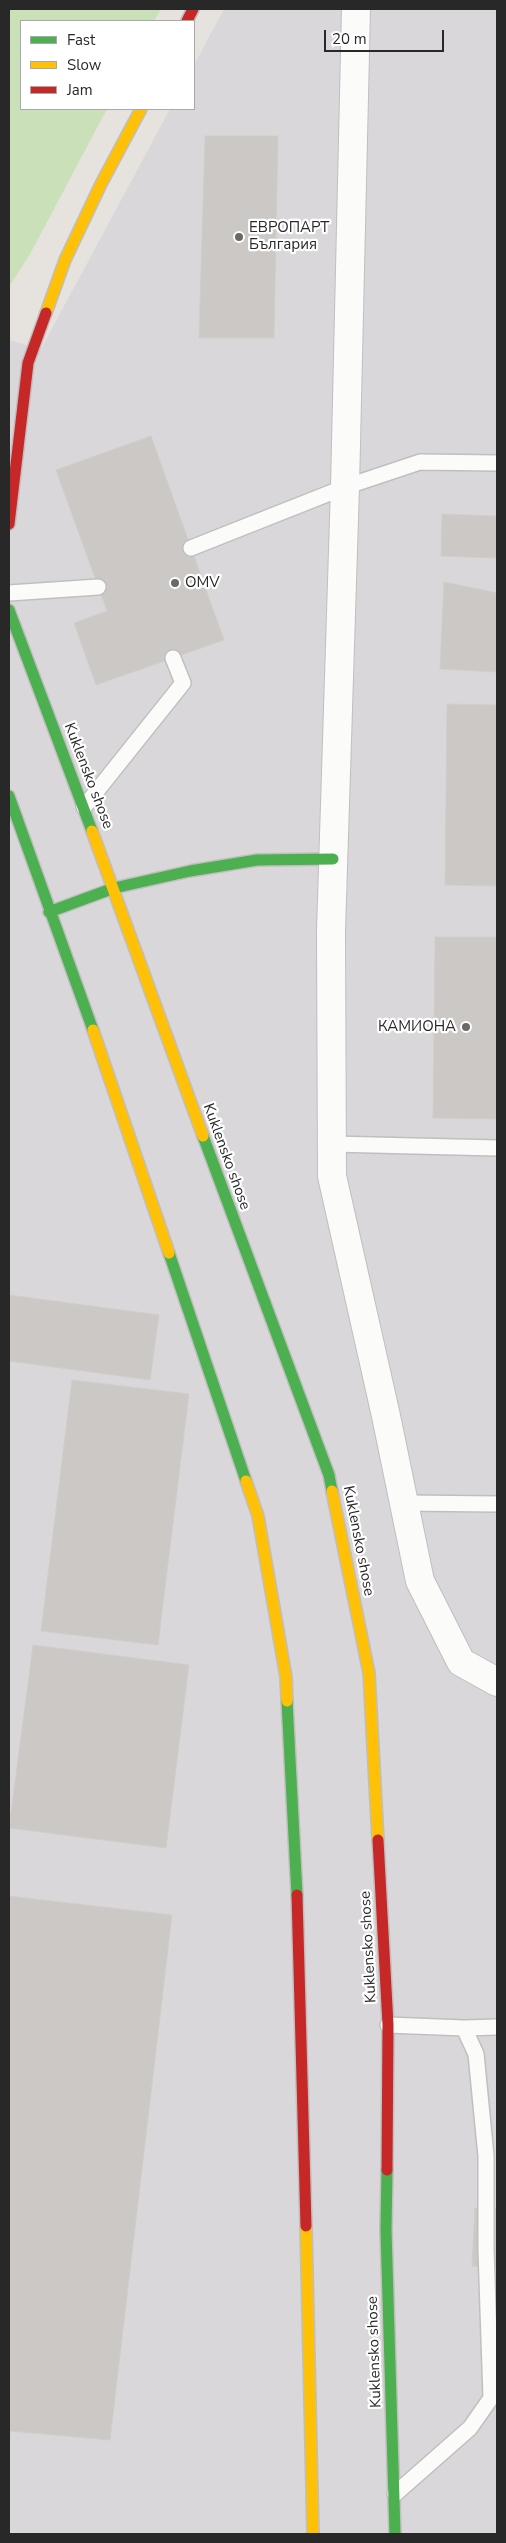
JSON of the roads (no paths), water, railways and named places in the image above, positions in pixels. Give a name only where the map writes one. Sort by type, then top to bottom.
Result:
[{"type":"main road","points":[[188,20],[194,9]]},
{"type":"main road","points":[[9,524],[28,363],[65,260],[101,184],[139,110]]},
{"type":"main road","name":"Kuklensko shose","points":[[9,610],[114,888],[161,1025],[329,1475],[369,1673],[388,2025],[386,2230],[395,2534]]},
{"type":"main road","points":[[9,796],[49,912],[100,1046],[258,1516],[284,1668],[300,1953],[313,2534]]},
{"type":"main road","points":[[49,912],[114,888],[190,871],[256,860],[333,859]]},
{"type":"street","points":[[356,9],[345,487],[333,859],[332,1176],[420,1581],[461,1662],[497,1682]]},
{"type":"lane","points":[[191,548],[345,487],[420,462],[497,462]]},
{"type":"lane","points":[[9,593],[98,587]]},
{"type":"lane","points":[[84,807],[183,683],[173,658]]},
{"type":"lane","points":[[332,1144],[497,1148]]},
{"type":"lane","points":[[404,1503],[497,1504]]},
{"type":"lane","points":[[388,2025],[464,2028],[497,2027]]},
{"type":"lane","points":[[395,2494],[470,2428],[494,2396],[492,2157],[476,2054],[464,2028]]},
{"type":"place","name":"ЕВРОПАРТ България","points":[[239,237]]},
{"type":"place","name":"OMV","points":[[175,583]]},
{"type":"place","name":"КАМИОНА","points":[[466,1027]]}]
